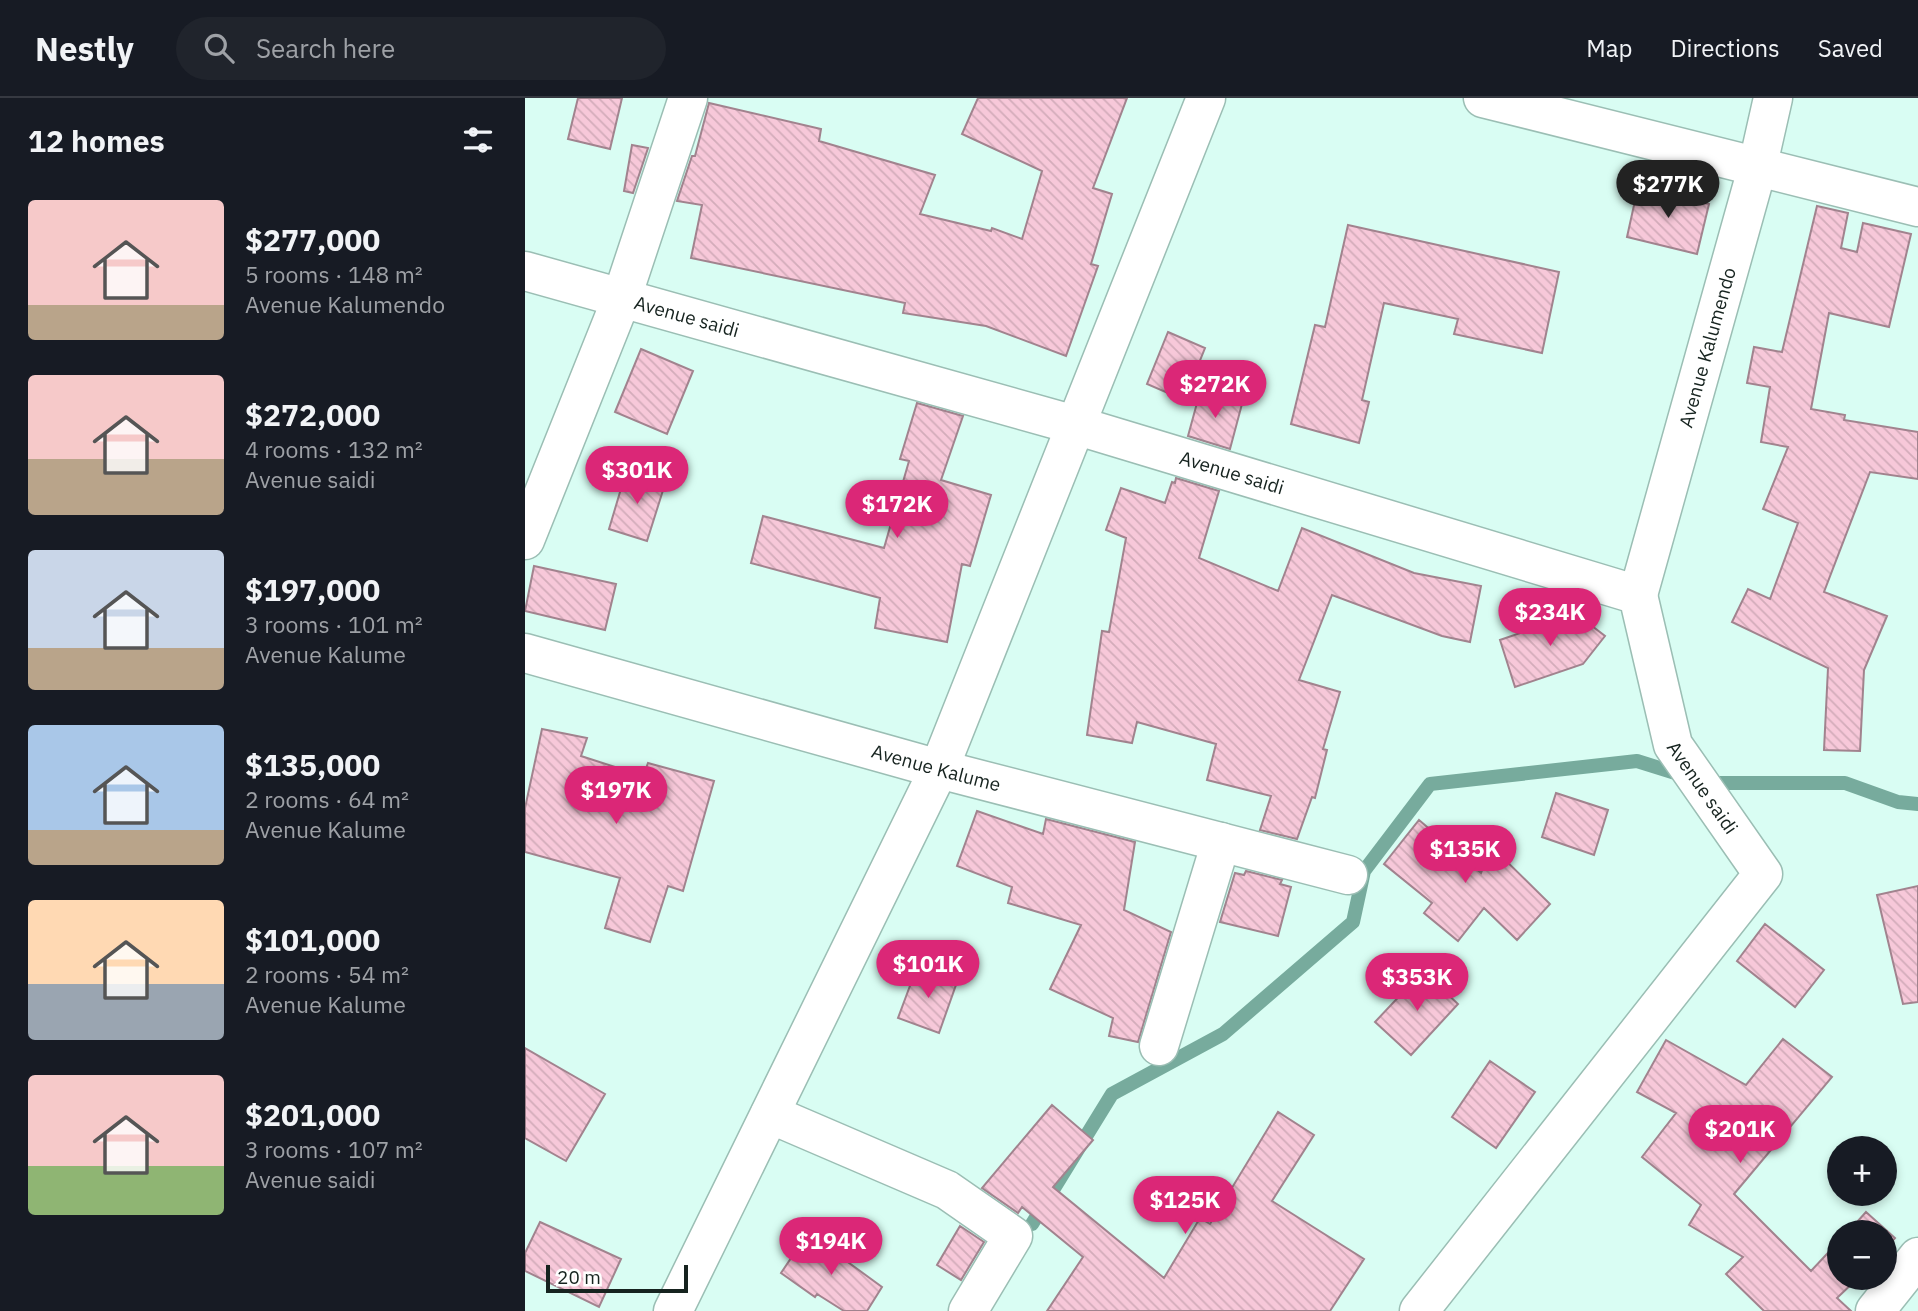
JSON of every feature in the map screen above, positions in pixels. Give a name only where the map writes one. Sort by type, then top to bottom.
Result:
[{"type":"street","points":[[525,540],[621,300],[688,98]]},
{"type":"street","points":[[674,1311],[939,769],[1206,98]]},
{"type":"street","points":[[1483,98],[1757,169],[1918,207]]},
{"type":"street","name":"Avenue Kalumendo","points":[[1638,595],[1757,169],[1773,98]]},
{"type":"street","name":"Avenue saidi","points":[[525,271],[1075,425],[1638,595],[1673,745],[1763,874],[1419,1311]]},
{"type":"street","name":"Avenue Kalume","points":[[525,653],[939,769],[1348,875]]},
{"type":"street","points":[[1159,1046],[1221,842]]},
{"type":"street","points":[[770,1114],[947,1190],[1013,1236],[968,1311]]},
{"type":"street","points":[[1875,1311],[1918,1257]]},
{"type":"building","points":[[578,98],[622,98],[610,149],[568,139]]},
{"type":"building","points":[[978,98],[1127,98],[1093,188],[1112,194],[1091,264],[1098,266],[1066,356],[986,326],[903,313],[905,303],[691,258],[702,205],[677,201],[692,156],[695,156],[709,103],[821,129],[819,141],[935,175],[920,214],[991,231],[992,228],[1022,239],[1042,171],[962,134]]},
{"type":"building","points":[[632,145],[648,148],[633,193],[624,191]]},
{"type":"building","points":[[1638,187],[1709,204],[1697,254],[1627,237]]},
{"type":"building","points":[[1817,206],[1848,213],[1841,248],[1857,252],[1863,223],[1911,234],[1889,327],[1829,313],[1811,409],[1845,415],[1844,420],[1918,432],[1918,479],[1870,472],[1824,592],[1887,616],[1864,670],[1860,751],[1824,750],[1828,668],[1732,622],[1748,589],[1770,599],[1798,523],[1763,509],[1788,447],[1761,442],[1770,387],[1747,383],[1754,347],[1782,352]]},
{"type":"building","points":[[1348,225],[1559,272],[1542,353],[1454,334],[1458,319],[1384,303],[1362,400],[1369,402],[1359,443],[1291,424],[1315,325],[1325,327]]},
{"type":"building","points":[[1168,332],[1205,348],[1184,400],[1147,384]]},
{"type":"building","points":[[641,349],[693,371],[667,434],[615,412]]},
{"type":"building","points":[[1200,392],[1242,404],[1230,449],[1188,436]]},
{"type":"building","points":[[917,403],[963,416],[941,480],[991,495],[970,566],[962,564],[947,642],[875,628],[880,598],[751,563],[763,516],[884,548],[909,461],[900,459]]},
{"type":"building","points":[[626,472],[665,484],[647,541],[609,529]]},
{"type":"building","points":[[1176,478],[1219,491],[1199,558],[1278,591],[1302,528],[1414,573],[1481,586],[1470,642],[1442,636],[1332,595],[1299,680],[1340,692],[1323,749],[1327,750],[1315,798],[1312,797],[1297,839],[1260,830],[1271,796],[1207,780],[1216,744],[1137,722],[1132,743],[1087,735],[1102,631],[1109,632],[1126,538],[1106,530],[1121,488],[1165,503]]},
{"type":"building","points":[[534,566],[616,584],[605,630],[525,611]]},
{"type":"building","points":[[1566,606],[1605,636],[1583,664],[1515,687],[1500,640],[1555,621]]},
{"type":"building","points":[[542,729],[587,738],[581,756],[643,776],[648,763],[714,781],[683,891],[668,886],[650,942],[605,928],[620,878],[525,852],[525,808]]},
{"type":"building","points":[[1556,793],[1608,810],[1594,855],[1542,837]]},
{"type":"building","points":[[977,811],[1043,834],[1046,819],[1135,842],[1124,910],[1171,932],[1138,1042],[1109,1036],[1113,1018],[1050,989],[1081,925],[1008,903],[1012,887],[957,866]]},
{"type":"building","points":[[1419,820],[1481,873],[1491,846],[1550,904],[1517,940],[1484,908],[1458,941],[1424,913],[1432,903],[1384,864]]},
{"type":"building","points":[[1246,871],[1282,880],[1280,884],[1291,887],[1278,936],[1220,922],[1235,873],[1244,875]]},
{"type":"building","points":[[1918,886],[1918,1002],[1903,1004],[1877,895]]},
{"type":"building","points":[[1765,924],[1824,970],[1795,1007],[1737,961]]},
{"type":"building","points":[[917,967],[957,982],[939,1033],[898,1018]]},
{"type":"building","points":[[1423,971],[1458,1004],[1411,1055],[1375,1022]]},
{"type":"building","points":[[1783,1039],[1832,1077],[1734,1194],[1811,1271],[1827,1254],[1827,1290],[1845,1290],[1837,1298],[1851,1311],[1764,1311],[1726,1274],[1743,1257],[1689,1225],[1701,1205],[1642,1157],[1676,1113],[1637,1092],[1666,1040],[1746,1085]]},
{"type":"building","points":[[525,1048],[605,1094],[566,1161],[525,1138]]},
{"type":"building","points":[[1490,1061],[1535,1092],[1496,1148],[1452,1117]]},
{"type":"building","points":[[1052,1105],[1093,1140],[1053,1187],[1164,1278],[1200,1218],[1210,1224],[1278,1112],[1314,1135],[1272,1201],[1364,1259],[1330,1311],[1047,1311],[1083,1257],[1022,1207],[1018,1213],[982,1188]]},
{"type":"building","points":[[1866,1212],[1875,1220],[1859,1220]]},
{"type":"building","points":[[540,1222],[621,1259],[599,1307],[525,1271],[525,1253]]},
{"type":"building","points":[[960,1226],[984,1242],[961,1280],[937,1265]]},
{"type":"building","points":[[808,1233],[882,1287],[867,1311],[844,1311],[817,1294],[815,1297],[781,1273]]},
{"type":"waterway","points":[[1032,1224],[1112,1094],[1223,1034],[1353,922],[1364,871],[1430,784],[1637,761],[1685,776]]},
{"type":"waterway","points":[[1707,783],[1845,783],[1898,802],[1918,804]]}]
